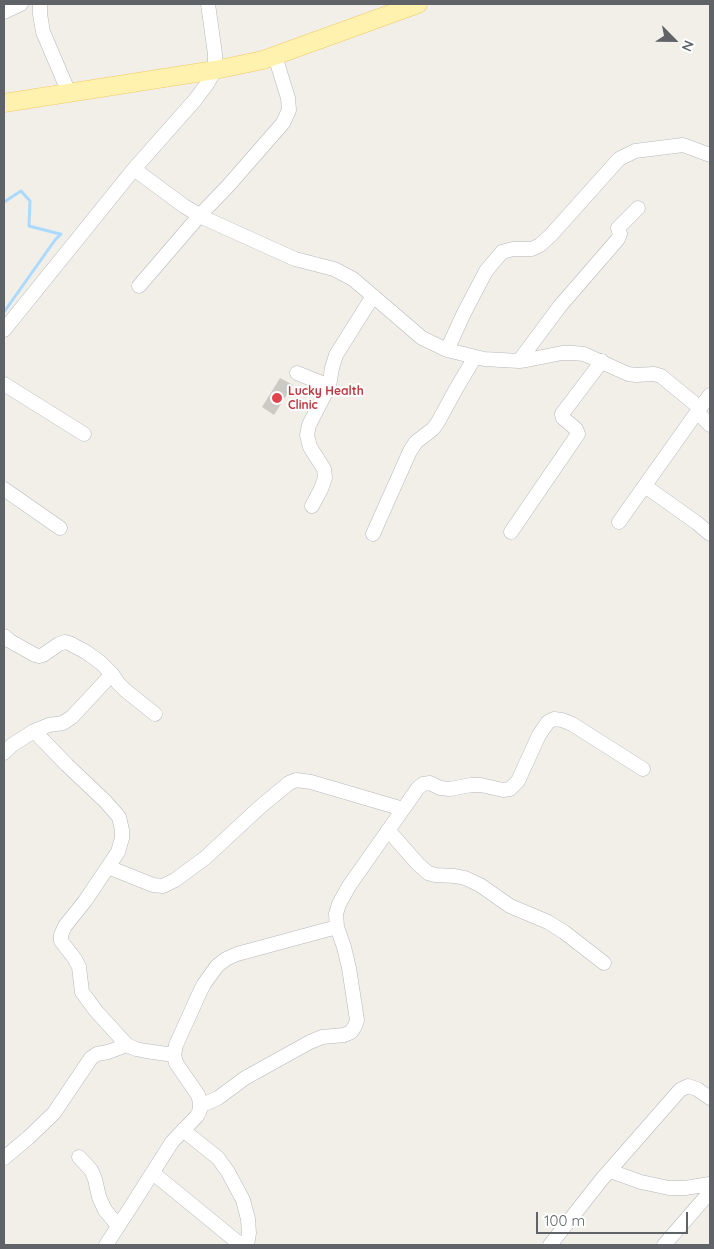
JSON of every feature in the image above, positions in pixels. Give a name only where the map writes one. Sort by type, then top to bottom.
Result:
[{"type":"main road","points":[[6,106],[69,92],[215,70],[263,60],[389,8],[418,4]]},
{"type":"street","points":[[4,12],[21,4]]},
{"type":"street","points":[[40,4],[43,32],[69,92]]},
{"type":"street","points":[[4,330],[134,169],[207,84],[215,70],[215,54],[208,4]]},
{"type":"street","points":[[139,286],[287,116],[289,110],[288,98],[275,56]]},
{"type":"street","points":[[447,350],[486,271],[502,252],[513,249],[532,249],[540,245],[619,159],[635,151],[683,145],[710,155]]},
{"type":"street","points":[[134,169],[184,206],[200,215],[295,259],[334,269],[353,279],[422,338],[447,350],[484,359],[527,360],[562,354],[584,354],[628,374],[636,376],[654,374],[661,376],[699,410],[710,425]]},
{"type":"street","points":[[519,360],[560,306],[618,239],[620,234],[618,228],[638,208]]},
{"type":"street","points":[[312,506],[321,489],[324,469],[310,447],[307,435],[309,426],[329,386],[336,355],[373,296]]},
{"type":"street","points":[[373,534],[410,451],[416,442],[433,429],[438,422],[475,357]]},
{"type":"street","points":[[511,532],[578,434],[576,429],[563,418],[562,414],[602,361]]},
{"type":"street","points":[[297,373],[329,386]]},
{"type":"street","points":[[4,384],[84,434]]},
{"type":"street","points":[[619,522],[710,395]]},
{"type":"street","points":[[645,486],[698,523],[710,534]]},
{"type":"street","points":[[4,489],[60,528]]},
{"type":"street","points":[[4,636],[39,656],[43,656],[59,644],[69,643],[95,658],[125,690],[154,714]]},
{"type":"street","points":[[4,753],[12,745],[34,731],[63,722],[72,717],[112,674]]},
{"type":"street","points":[[200,1106],[218,1098],[245,1078],[310,1042],[351,1032],[357,1020],[349,968],[337,927],[336,914],[349,886],[418,788],[423,784],[430,783],[440,788],[450,789],[481,785],[503,790],[510,789],[518,781],[539,735],[548,722],[554,719],[572,724],[643,769]]},
{"type":"street","points":[[34,731],[106,801],[119,817],[122,830],[118,852],[65,926],[61,935],[61,941],[79,967],[82,992],[127,1046],[174,1055]]},
{"type":"street","points":[[108,867],[153,885],[163,886],[176,880],[205,858],[260,807],[289,783],[296,780],[311,782],[403,810]]},
{"type":"street","points":[[388,830],[428,873],[435,876],[466,878],[510,906],[548,922],[604,963]]},
{"type":"street","points":[[106,1245],[172,1142],[197,1116],[200,1110],[198,1094],[176,1063],[174,1055],[176,1045],[202,989],[217,966],[237,954],[337,927]]},
{"type":"street","points":[[4,1158],[54,1113],[91,1058],[97,1054],[127,1046]]},
{"type":"street","points":[[550,1245],[610,1171],[680,1090],[688,1086],[697,1089],[710,1098]]},
{"type":"street","points":[[183,1130],[218,1158],[228,1172],[243,1200],[248,1219],[249,1233],[246,1245]]},
{"type":"street","points":[[79,1157],[91,1170],[99,1197],[118,1226]]},
{"type":"street","points":[[610,1171],[642,1182],[669,1188],[685,1188],[710,1184]]},
{"type":"street","points":[[153,1173],[241,1245]]},
{"type":"street","points":[[664,1245],[710,1192]]},
{"type":"building","points":[[280,378],[293,385],[274,415],[262,407]]},
{"type":"waterway","points":[[4,202],[21,191],[30,201],[29,226],[60,234]]},
{"type":"waterway","points":[[4,312],[61,234]]},
{"type":"place","name":"Lucky Health Clinic","points":[[277,398]]}]
